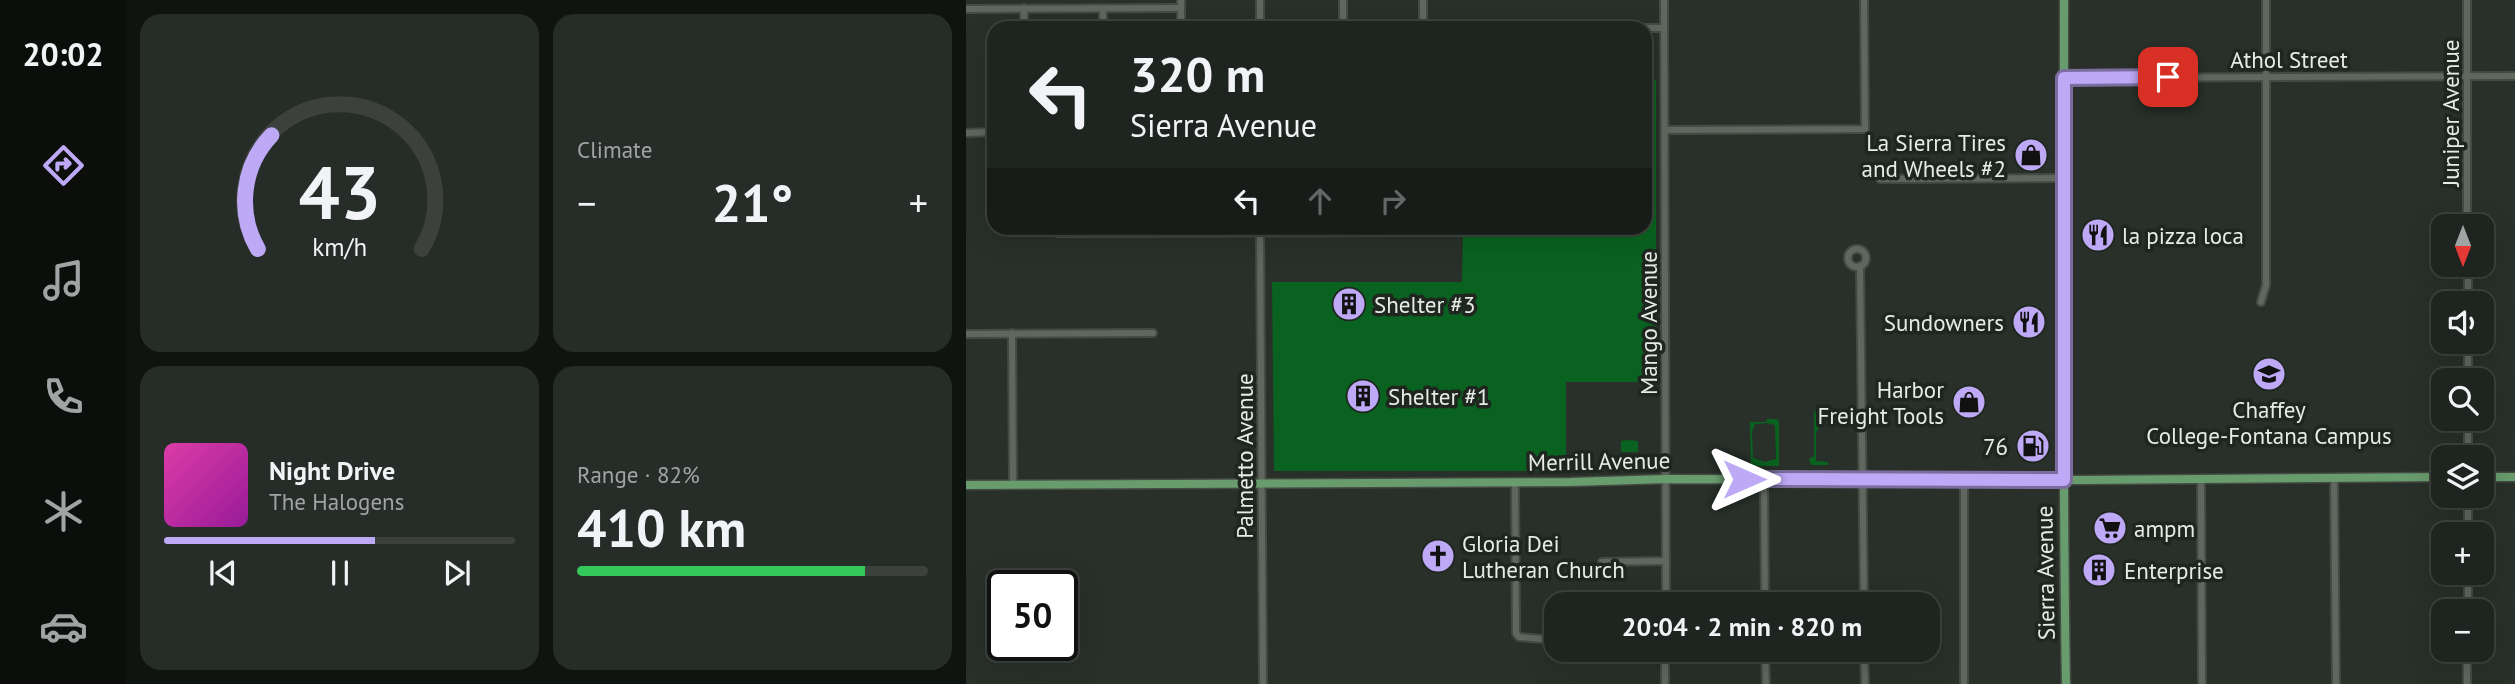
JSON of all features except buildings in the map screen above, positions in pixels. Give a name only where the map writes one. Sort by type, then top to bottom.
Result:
[{"type":"main road","name":"Sierra Avenue","points":[[2064,0],[2066,684]]},
{"type":"main road","name":"Merrill Avenue","points":[[966,485],[1666,479],[2431,477]]},
{"type":"main road","points":[[2494,477],[2515,477]]},
{"type":"street","points":[[1181,0],[1181,21]]},
{"type":"street","points":[[1260,0],[1260,21]]},
{"type":"street","points":[[1343,0],[1343,21]]},
{"type":"street","points":[[1423,0],[1423,21]]},
{"type":"street","name":"Mango Avenue","points":[[1664,0],[1665,592]]},
{"type":"street","points":[[1665,130],[1865,129],[1864,0]]},
{"type":"street","points":[[2261,302],[2266,285],[2266,0]]},
{"type":"street","name":"Juniper Avenue","points":[[2467,0],[2468,214]]},
{"type":"street","points":[[1024,8],[1024,21]]},
{"type":"street","points":[[966,9],[1181,8]]},
{"type":"street","points":[[1103,9],[1103,21]]},
{"type":"street","points":[[1652,28],[1664,28]]},
{"type":"street","name":"Athol Street","points":[[2064,78],[2515,76]]},
{"type":"street","points":[[966,133],[987,132]]},
{"type":"street","points":[[1880,179],[2064,178]]},
{"type":"street","name":"Palmetto Avenue","points":[[1260,235],[1263,684]]},
{"type":"street","points":[[1860,266],[1864,592]]},
{"type":"street","points":[[1012,333],[1013,485]]},
{"type":"street","points":[[966,334],[1153,333]]},
{"type":"street","points":[[2334,478],[2336,684]]},
{"type":"street","points":[[1764,479],[1765,592]]},
{"type":"street","points":[[1964,479],[1964,684]]},
{"type":"street","points":[[2201,479],[2202,684]]},
{"type":"street","points":[[1515,482],[1517,635],[1544,638]]},
{"type":"street","points":[[1602,562],[1665,561]]},
{"type":"street","points":[[1665,662],[1665,684]]},
{"type":"street","points":[[1765,662],[1766,684]]},
{"type":"street","points":[[1864,662],[1865,684]]},
{"type":"street","points":[[2467,662],[2467,684]]},
{"type":"green space","points":[[1652,80],[1656,80],[1656,382],[1566,382],[1566,471],[1274,471],[1272,282],[1462,282],[1463,235],[1652,235]]},
{"type":"green space","points":[[1814,409],[1822,420],[1816,433],[1816,461],[1828,462],[1828,465],[1811,465],[1809,459],[1814,456]]},
{"type":"green space","points":[[1767,419],[1777,419],[1779,422],[1779,466],[1751,466],[1750,422],[1766,422]],"holes":[[[1755,424],[1775,425],[1776,459],[1765,462],[1753,458],[1752,432]]]},
{"type":"green space","points":[[1621,441],[1638,441],[1638,452],[1621,452]]},
{"type":"place","name":"La Sierra Tires and Wheels #2","points":[[2031,155]]},
{"type":"place","name":"la pizza loca","points":[[2098,235]]},
{"type":"place","name":"Shelter #3","points":[[1349,304]]},
{"type":"place","name":"Sundowners","points":[[2029,322]]},
{"type":"place","name":"Chaffey College-Fontana Campus","points":[[2269,374]]},
{"type":"place","name":"Shelter #1","points":[[1363,396]]},
{"type":"place","name":"Harbor Freight Tools","points":[[1969,402]]},
{"type":"place","name":"76","points":[[2033,446]]},
{"type":"place","name":"ampm","points":[[2110,528]]},
{"type":"place","name":"Gloria Dei Lutheran Church","points":[[1438,556]]},
{"type":"place","name":"Enterprise","points":[[2099,570]]},
{"type":"route","points":[[1744,479],[2064,480],[2064,78],[2168,77]]}]
